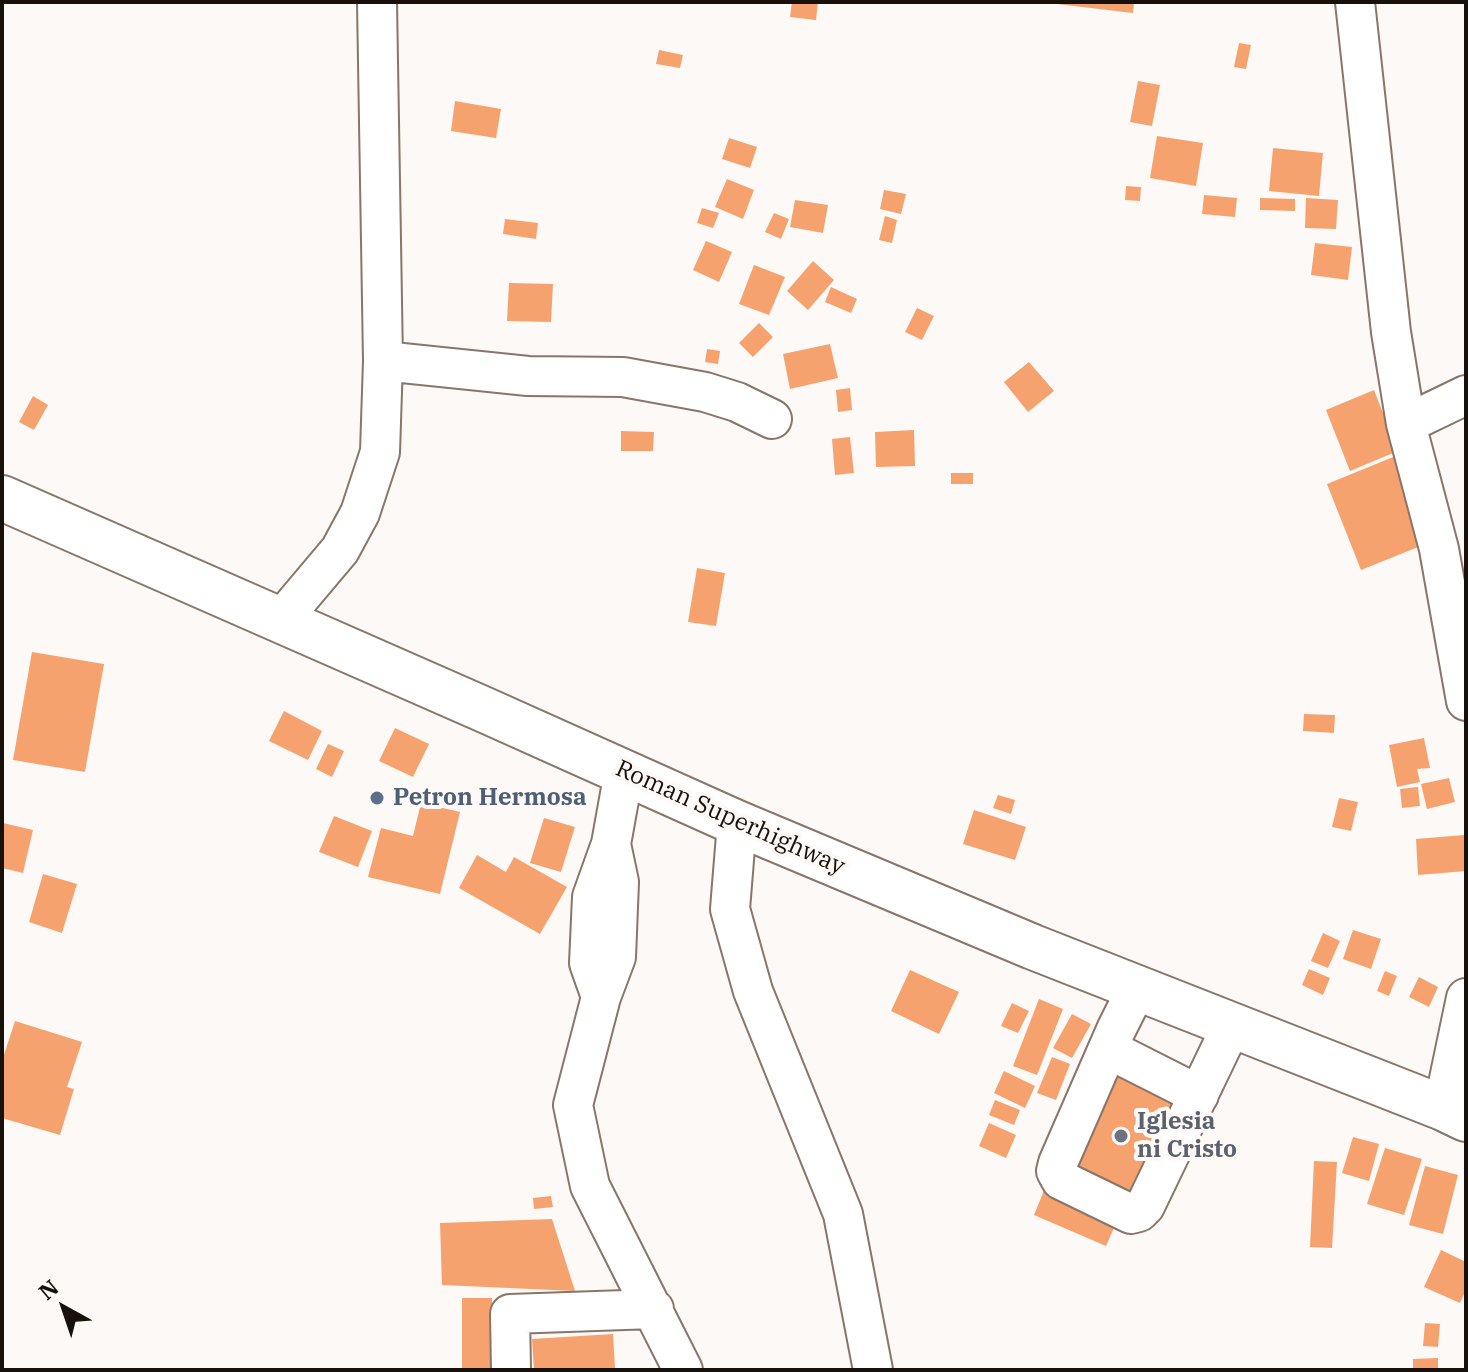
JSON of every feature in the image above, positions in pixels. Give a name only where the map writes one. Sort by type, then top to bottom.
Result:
[{"type":"main road","name":"Roman Superhighway","points":[[2,498],[737,823],[1033,947],[1454,1114]]},
{"type":"street","points":[[281,620],[340,550],[360,513],[380,452],[383,361],[377,2]]},
{"type":"street","points":[[1355,2],[1391,332],[1406,424],[1439,549],[1466,701]]},
{"type":"street","points":[[383,361],[528,376],[623,377],[705,392],[737,402],[772,419]]},
{"type":"street","points":[[1406,424],[1466,395]]},
{"type":"street","points":[[624,772],[611,844],[619,882],[616,957],[601,997],[573,1105],[590,1186],[683,1370]]},
{"type":"street","points":[[737,823],[730,909],[753,991],[843,1214],[873,1370]]},
{"type":"street","points":[[1137,988],[1056,1171],[1061,1180],[1131,1214],[1145,1206],[1232,1025]]},
{"type":"street","points":[[1454,1114],[1466,998]]},
{"type":"street","points":[[1108,1049],[1199,1095]]},
{"type":"street","points":[[511,1370],[510,1314],[654,1309]]},
{"type":"building","points":[[792,2],[818,2],[816,20],[790,17]]},
{"type":"building","points":[[1057,2],[1134,2],[1133,13]]},
{"type":"building","points":[[1239,43],[1251,45],[1246,69],[1234,67]]},
{"type":"building","points":[[659,50],[683,55],[680,68],[656,64]]},
{"type":"building","points":[[1138,81],[1160,85],[1152,126],[1130,122]]},
{"type":"building","points":[[455,101],[501,109],[496,138],[451,131]]},
{"type":"building","points":[[1157,136],[1203,143],[1196,186],[1150,178]]},
{"type":"building","points":[[729,138],[757,147],[750,168],[722,159]]},
{"type":"building","points":[[1273,148],[1323,153],[1319,196],[1269,191]]},
{"type":"building","points":[[727,179],[754,190],[743,219],[715,207]]},
{"type":"building","points":[[1126,186],[1141,187],[1140,201],[1125,200]]},
{"type":"building","points":[[884,190],[906,194],[901,214],[880,209]]},
{"type":"building","points":[[1204,195],[1237,198],[1235,217],[1202,214]]},
{"type":"building","points":[[1260,198],[1295,199],[1295,211],[1260,210]]},
{"type":"building","points":[[1306,198],[1338,200],[1336,229],[1305,228]]},
{"type":"building","points":[[795,200],[828,205],[823,233],[790,227]]},
{"type":"building","points":[[702,208],[719,213],[713,228],[697,223]]},
{"type":"building","points":[[774,213],[789,219],[781,239],[765,232]]},
{"type":"building","points":[[885,216],[897,220],[892,243],[879,240]]},
{"type":"building","points":[[505,219],[538,223],[536,239],[503,234]]},
{"type":"building","points":[[706,241],[732,252],[719,282],[693,270]]},
{"type":"building","points":[[1315,243],[1352,247],[1348,280],[1311,275]]},
{"type":"building","points":[[813,261],[834,280],[808,310],[787,291]]},
{"type":"building","points":[[754,265],[785,277],[769,315],[739,304]]},
{"type":"building","points":[[509,283],[553,284],[551,322],[507,321]]},
{"type":"building","points":[[831,287],[857,299],[851,313],[825,302]]},
{"type":"building","points":[[917,308],[934,316],[922,340],[905,332]]},
{"type":"building","points":[[759,323],[773,337],[753,357],[739,343]]},
{"type":"building","points":[[830,344],[838,378],[790,389],[783,354]]},
{"type":"building","points":[[707,349],[720,351],[718,364],[705,362]]},
{"type":"building","points":[[1029,362],[1054,391],[1028,412],[1004,382]]},
{"type":"building","points":[[850,388],[852,410],[838,412],[836,390]]},
{"type":"building","points":[[1374,390],[1398,451],[1350,471],[1326,410]]},
{"type":"building","points":[[33,396],[48,405],[34,430],[19,422]]},
{"type":"building","points":[[914,430],[915,466],[876,467],[875,432]]},
{"type":"building","points":[[621,431],[654,432],[653,451],[621,451]]},
{"type":"building","points":[[850,437],[854,473],[835,475],[832,439]]},
{"type":"building","points":[[1398,455],[1433,541],[1361,570],[1327,484]]},
{"type":"building","points":[[951,473],[973,473],[973,484],[951,484]]},
{"type":"building","points":[[697,568],[725,573],[716,626],[688,622]]},
{"type":"building","points":[[32,652],[104,664],[85,772],[13,760]]},
{"type":"building","points":[[284,711],[322,731],[308,760],[269,741]]},
{"type":"building","points":[[1304,714],[1335,715],[1334,733],[1303,731]]},
{"type":"building","points":[[395,728],[429,744],[413,777],[379,761]]},
{"type":"building","points":[[1424,738],[1430,768],[1417,769],[1420,782],[1397,787],[1389,745]]},
{"type":"building","points":[[328,744],[344,751],[332,777],[316,769]]},
{"type":"building","points":[[1449,778],[1455,802],[1427,809],[1421,784]]},
{"type":"building","points":[[1418,787],[1420,806],[1402,808],[1400,789]]},
{"type":"building","points":[[998,795],[1015,800],[1011,814],[993,808]]},
{"type":"building","points":[[1339,798],[1358,802],[1351,831],[1332,827]]},
{"type":"building","points":[[421,803],[460,812],[440,894],[368,877],[381,828],[413,836]]},
{"type":"building","points":[[974,810],[1026,827],[1015,860],[963,844]]},
{"type":"building","points":[[334,816],[372,831],[358,867],[319,852]]},
{"type":"building","points":[[544,818],[575,827],[561,872],[530,863]]},
{"type":"building","points":[[3,823],[33,830],[23,873],[2,868]]},
{"type":"building","points":[[1464,835],[1466,871],[1418,875],[1416,839]]},
{"type":"building","points":[[477,855],[506,872],[514,857],[567,887],[540,934],[459,888]]},
{"type":"building","points":[[43,874],[77,884],[62,933],[29,922]]},
{"type":"building","points":[[1353,930],[1381,939],[1371,969],[1343,959]]},
{"type":"building","points":[[1323,933],[1340,941],[1328,968],[1311,961]]},
{"type":"building","points":[[1309,969],[1330,978],[1323,995],[1302,985]]},
{"type":"building","points":[[910,970],[959,992],[939,1034],[891,1011]]},
{"type":"building","points":[[1385,971],[1397,976],[1389,996],[1377,991]]},
{"type":"building","points":[[1419,977],[1438,987],[1429,1007],[1409,997]]},
{"type":"building","points":[[1039,999],[1063,1009],[1037,1075],[1013,1066]]},
{"type":"building","points":[[1012,1003],[1029,1011],[1018,1033],[1001,1026]]},
{"type":"building","points":[[1072,1014],[1091,1024],[1072,1058],[1053,1048]]},
{"type":"building","points":[[15,1021],[82,1042],[67,1087],[74,1089],[60,1135],[2,1118],[2,1061]]},
{"type":"building","points":[[1052,1057],[1070,1064],[1056,1100],[1037,1093]]},
{"type":"building","points":[[1004,1071],[1035,1086],[1025,1108],[994,1093]]},
{"type":"building","name":"Iglesia ni Cristo","points":[[1116,1074],[1173,1101],[1127,1197],[1070,1170]]},
{"type":"building","points":[[995,1100],[1020,1110],[1014,1125],[989,1115]]},
{"type":"building","points":[[989,1123],[1016,1135],[1006,1158],[979,1146]]},
{"type":"building","points":[[1353,1137],[1379,1144],[1369,1181],[1342,1173]]},
{"type":"building","points":[[1385,1148],[1422,1159],[1404,1215],[1367,1204]]},
{"type":"building","points":[[1314,1161],[1337,1162],[1332,1248],[1310,1247]]},
{"type":"building","points":[[1425,1166],[1458,1175],[1443,1234],[1409,1225]]},
{"type":"building","points":[[1045,1188],[1118,1219],[1106,1246],[1034,1215]]},
{"type":"building","points":[[551,1196],[553,1207],[534,1209],[533,1198]]},
{"type":"building","points":[[552,1219],[575,1291],[442,1285],[440,1223]]},
{"type":"building","points":[[1441,1250],[1466,1262],[1466,1290],[1460,1303],[1424,1287]]},
{"type":"building","points":[[462,1298],[492,1298],[492,1370],[462,1370]]},
{"type":"building","points":[[1425,1323],[1440,1324],[1438,1347],[1423,1346]]},
{"type":"building","points":[[613,1334],[615,1368],[534,1370],[532,1339]]},
{"type":"building","points":[[1438,1358],[1438,1370],[1413,1370],[1413,1359]]},
{"type":"place","name":"Petron Hermosa","points":[[377,798]]},
{"type":"place","name":"Iglesia ni Cristo","points":[[1121,1136]]}]
